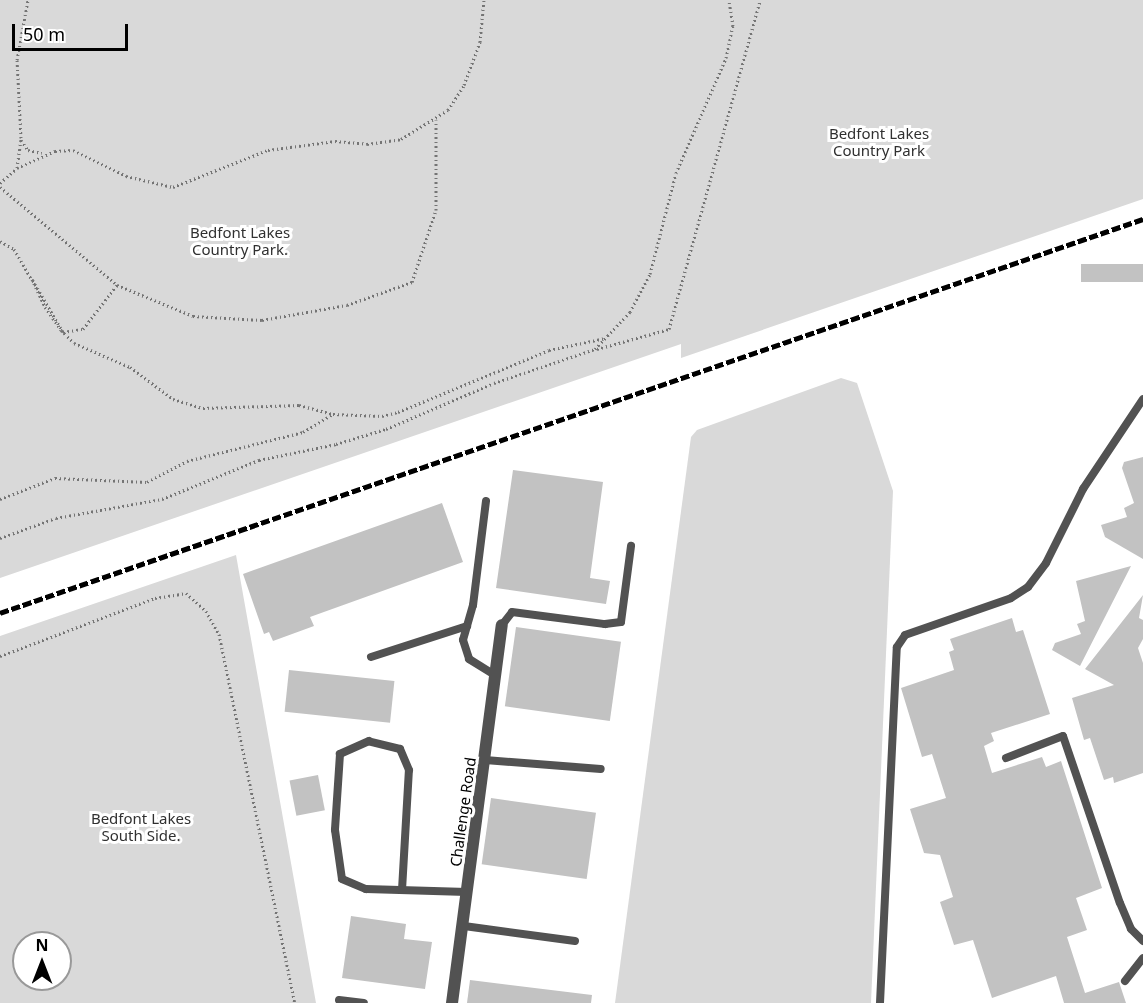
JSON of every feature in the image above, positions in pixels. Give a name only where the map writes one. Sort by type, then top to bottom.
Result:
[{"type":"street","name":"Challenge Road","points":[[452,1003],[502,625]]},
{"type":"lane","points":[[880,1003],[897,647],[905,635],[1011,598],[1028,587],[1046,563],[1083,489],[1143,399]]},
{"type":"lane","points":[[486,501],[463,640],[469,659],[496,676]]},
{"type":"lane","points":[[502,625],[512,612],[605,624],[621,622],[631,546]]},
{"type":"lane","points":[[371,657],[467,626]]},
{"type":"lane","points":[[1006,758],[1063,736],[1120,903],[1131,929],[1143,941]]},
{"type":"lane","points":[[402,890],[409,770],[400,749],[369,741],[340,754],[335,830],[342,879],[366,889],[467,892]]},
{"type":"lane","points":[[485,760],[601,769]]},
{"type":"lane","points":[[464,926],[575,940]]},
{"type":"lane","points":[[1125,981],[1143,958]]},
{"type":"lane","points":[[339,1000],[364,1003]]},
{"type":"path","points":[[17,168],[21,138],[17,60],[28,0]]},
{"type":"path","points":[[21,138],[28,150],[44,153],[73,150],[126,176],[173,187],[267,150],[335,141],[367,144],[401,139],[436,120],[448,110],[476,61],[484,0]]},
{"type":"path","points":[[595,349],[630,312],[650,274],[676,173],[726,58],[733,26],[729,0]]},
{"type":"path","points":[[0,538],[56,518],[162,499],[259,460],[366,435],[525,371],[669,329],[760,0]]},
{"type":"path","points":[[44,153],[17,168],[0,185],[117,285],[193,316],[262,320],[347,305],[412,282],[436,210],[436,120]]},
{"type":"path","points":[[0,241],[14,249],[63,332]]},
{"type":"path","points":[[63,332],[32,279],[45,307],[63,332],[89,351],[130,367],[173,399],[203,408],[299,405],[333,414],[382,416],[398,412],[549,350],[606,337]]},
{"type":"path","points":[[63,332],[82,329],[117,285]]},
{"type":"path","points":[[0,499],[55,478],[147,482],[187,461],[303,432],[333,414]]},
{"type":"path","points":[[0,656],[155,598],[186,593],[206,611],[219,634],[295,1003]]},
{"type":"green space","name":"Bedfont Lakes Country Park.","points":[[0,0],[1143,0],[1143,199],[681,358],[681,344],[0,578]]},
{"type":"green space","points":[[841,378],[857,383],[893,491],[871,1003],[615,1003],[691,437],[697,430]]},
{"type":"green space","name":"Bedfont Lakes South Side.","points":[[236,555],[316,1003],[0,1003],[0,636]]},
{"type":"building","points":[[1081,264],[1143,264],[1143,282],[1081,282]]},
{"type":"building","points":[[1143,457],[1143,559],[1105,537],[1101,525],[1127,517],[1124,508],[1134,503],[1122,468],[1124,462]]},
{"type":"building","points":[[513,470],[603,482],[590,578],[610,581],[606,604],[496,588]]},
{"type":"building","points":[[442,503],[463,562],[310,617],[314,626],[273,641],[269,632],[264,634],[243,574]]},
{"type":"building","points":[[1131,566],[1080,666],[1052,650],[1055,643],[1081,634],[1077,624],[1085,621],[1076,581]]},
{"type":"building","points":[[1143,595],[1139,618],[1143,620],[1143,639],[1138,648],[1143,663],[1143,773],[1114,783],[1113,777],[1104,780],[1090,738],[1084,740],[1072,698],[1114,685],[1085,669]]},
{"type":"building","points":[[1012,618],[1016,632],[1023,630],[1050,714],[991,733],[994,741],[984,746],[992,773],[1042,757],[1046,767],[1061,761],[1102,888],[1076,898],[1087,930],[1067,937],[1085,993],[1119,982],[1126,1003],[1064,1003],[1056,976],[992,998],[973,940],[954,945],[940,902],[953,897],[940,855],[924,853],[910,809],[946,798],[932,754],[922,757],[901,688],[954,670],[949,652],[954,650],[950,639]]},
{"type":"building","points":[[516,627],[621,642],[610,721],[505,706]]},
{"type":"building","points":[[289,670],[394,681],[390,723],[285,712]]},
{"type":"building","points":[[318,775],[325,810],[296,816],[290,781]]},
{"type":"building","points":[[491,798],[596,813],[587,879],[482,864]]},
{"type":"building","points":[[351,916],[406,924],[404,939],[432,942],[425,989],[342,978]]},
{"type":"building","points":[[470,980],[592,995],[591,1003],[467,1003]]},
{"type":"railway","points":[[0,613],[1143,219]]},
{"type":"park label","name":"Bedfont Lakes Country Park","points":[[879,142]]}]
